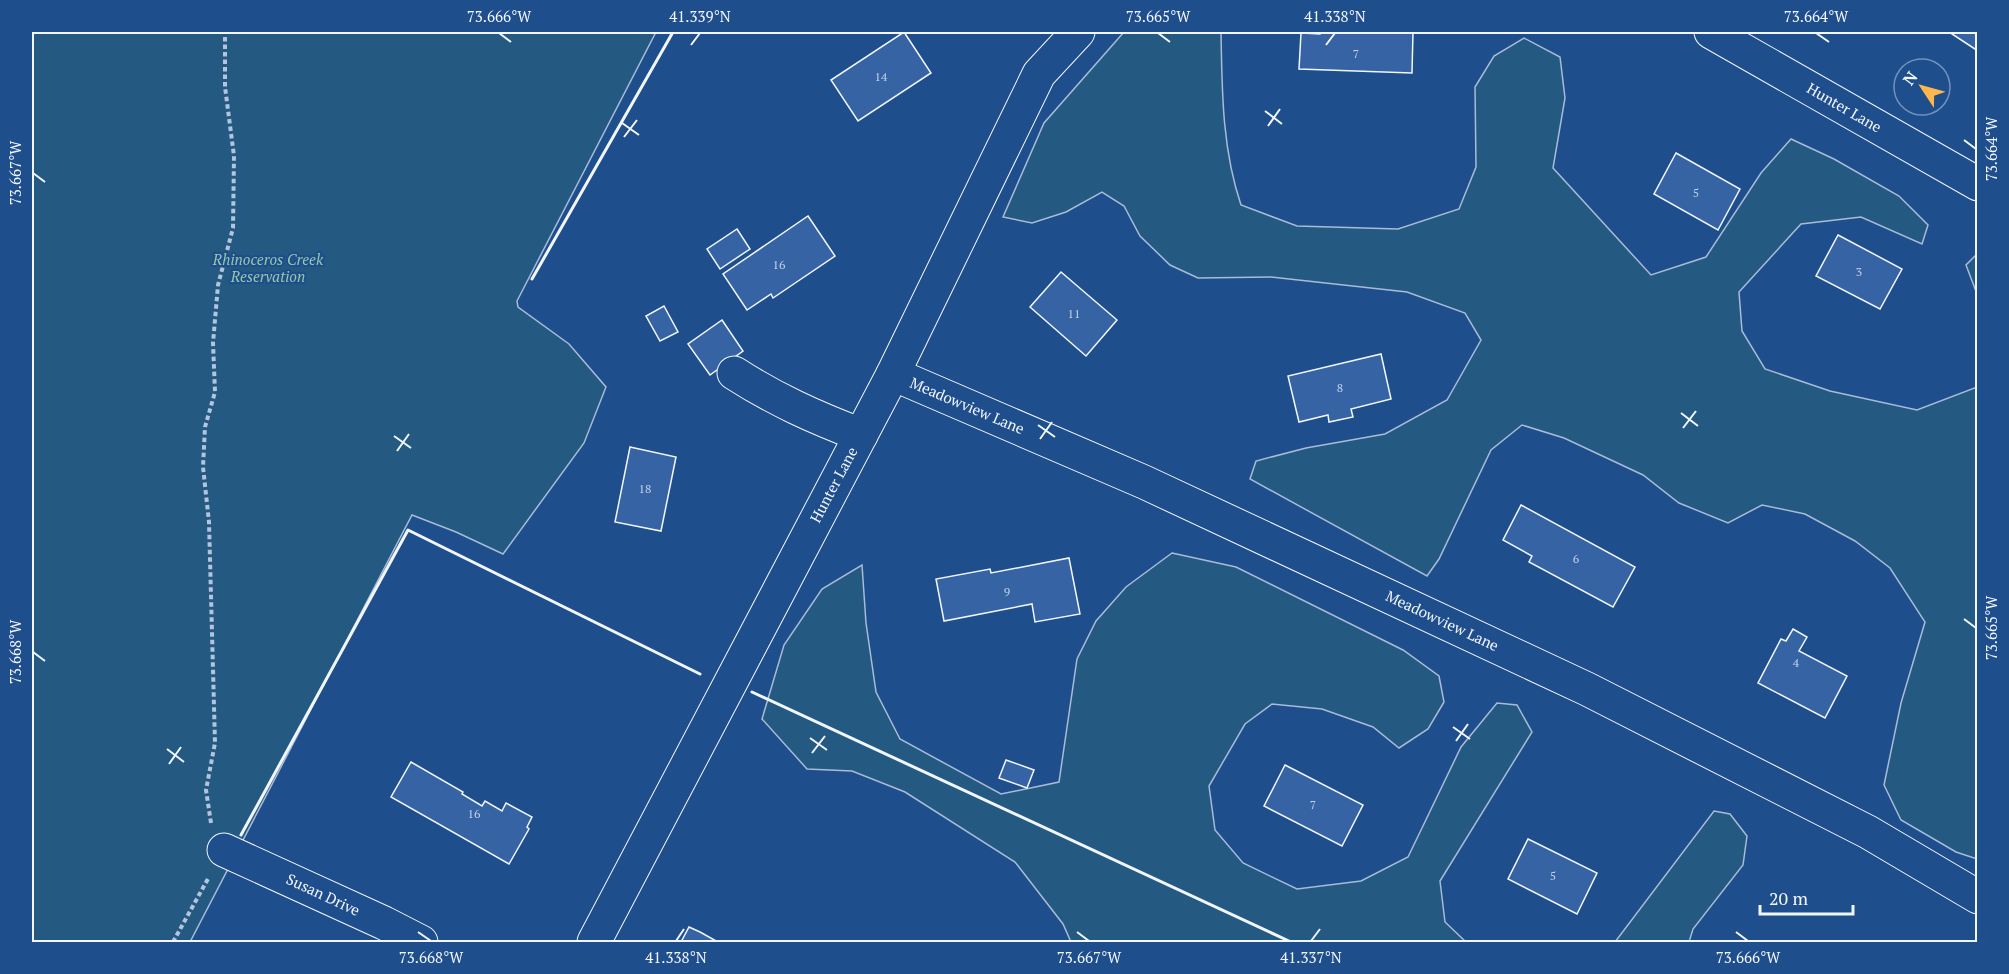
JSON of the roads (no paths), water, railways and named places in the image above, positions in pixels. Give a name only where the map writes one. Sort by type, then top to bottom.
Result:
[{"type":"street","name":"Hunter Lane","points":[[594,942],[893,374],[1039,74],[1078,32]]},
{"type":"street","name":"Hunter Lane","points":[[1711,32],[1977,184]]},
{"type":"street","points":[[734,373],[765,393],[802,412],[861,435]]},
{"type":"street","name":"Meadowview Lane","points":[[893,374],[1144,482],[1587,689],[1868,832],[1977,897]]},
{"type":"street","name":"Susan Drive","points":[[224,850],[421,942]]},
{"type":"park label","name":"Rhinoceros Creek Reservation","points":[[268,268]]}]
